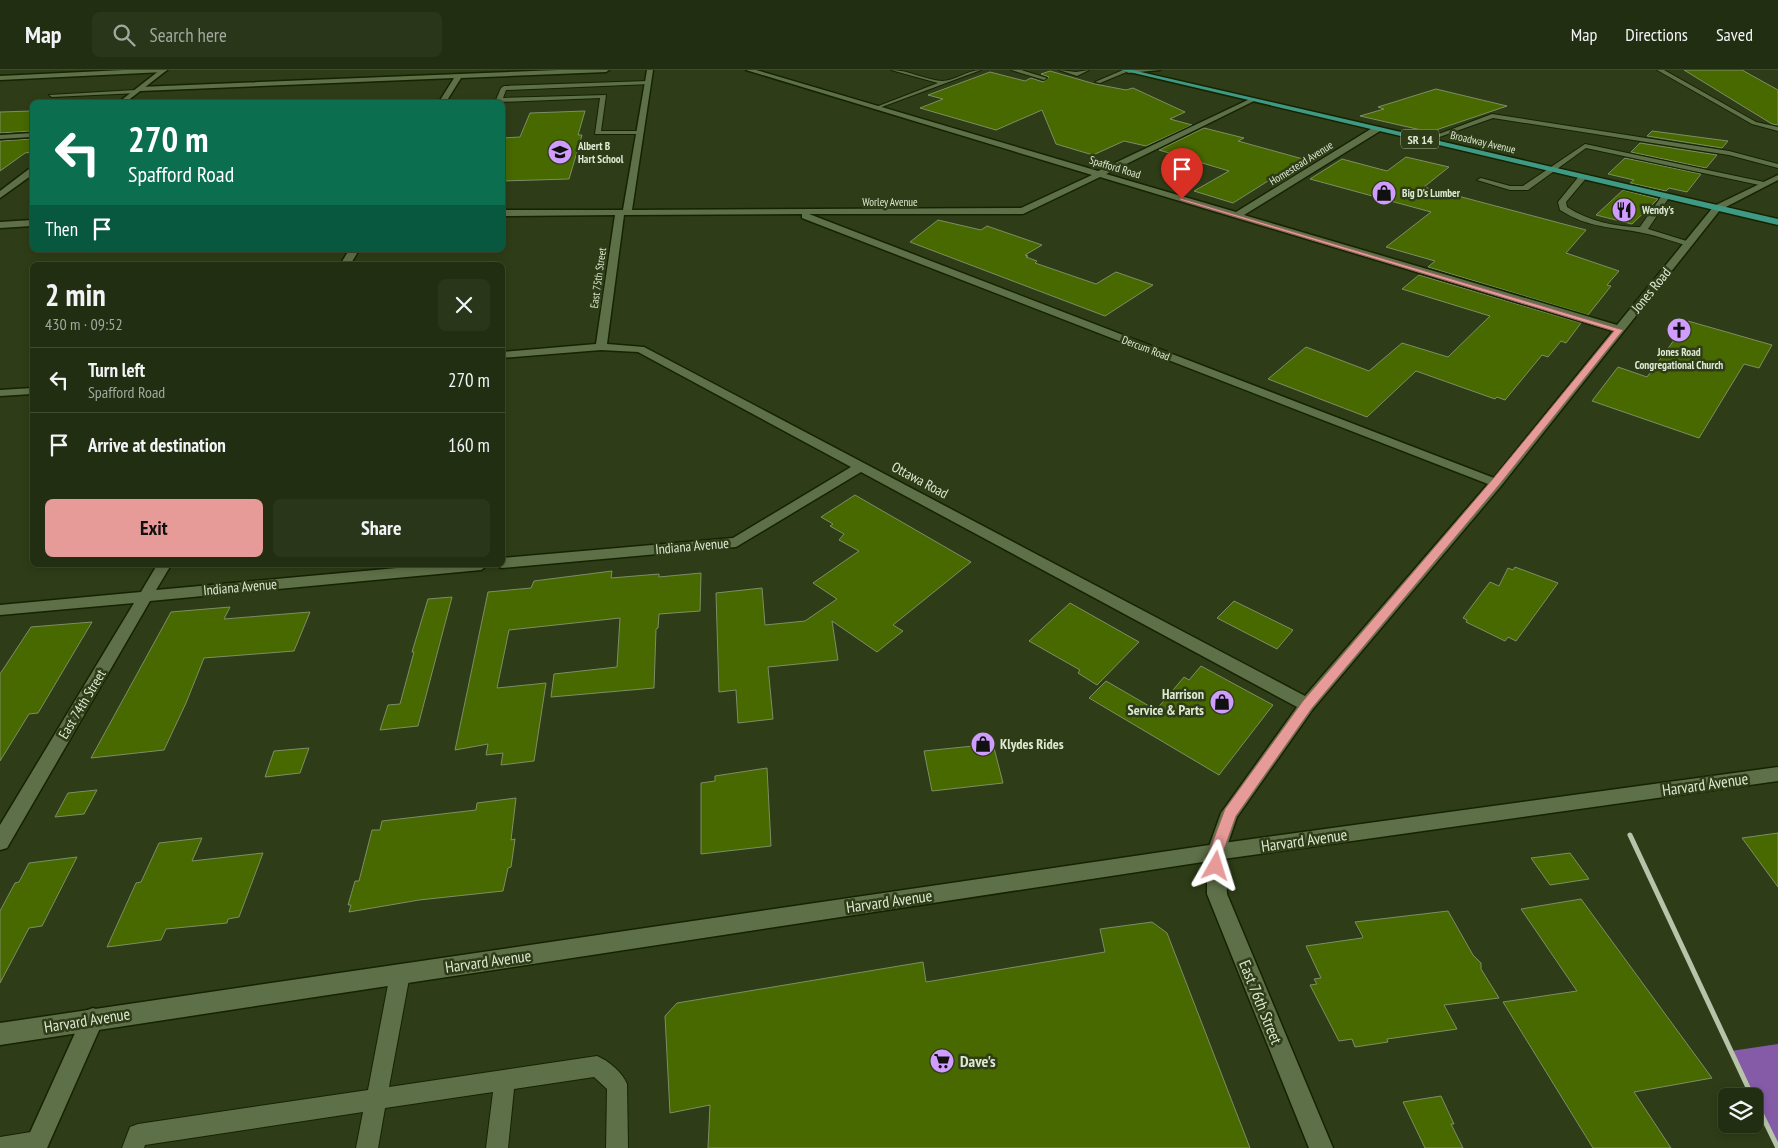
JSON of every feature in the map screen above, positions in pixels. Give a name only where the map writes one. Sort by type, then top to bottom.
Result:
[{"type":"main road","name":"Broadway Avenue","points":[[1126,71],[1778,222]]},
{"type":"street","points":[[0,78],[164,70]]},
{"type":"street","points":[[125,100],[164,70]]},
{"type":"street","points":[[138,90],[606,70]]},
{"type":"street","name":"East 75th Street","points":[[601,347],[624,213],[642,132],[650,70]]},
{"type":"street","name":"Spafford Road","points":[[749,70],[1619,330]]},
{"type":"street","points":[[1126,71],[1157,70]]},
{"type":"street","points":[[338,81],[344,75]]},
{"type":"street","points":[[444,100],[459,76]]},
{"type":"street","name":"Worley Avenue","points":[[505,213],[1023,211],[1252,100]]},
{"type":"street","name":"Homestead Avenue","points":[[1238,215],[1377,129]]},
{"type":"street","points":[[0,137],[30,135]]},
{"type":"street","points":[[0,195],[30,172]]},
{"type":"street","name":"Jones Road","points":[[1216,852],[1230,813],[1307,705],[1496,482],[1717,208],[1778,177]]},
{"type":"street","name":"Dercum Road","points":[[796,213],[1496,482]]},
{"type":"street","points":[[0,225],[30,224]]},
{"type":"street","name":"Ottawa Road","points":[[505,355],[601,347],[640,349],[1307,705]]},
{"type":"street","points":[[0,393],[30,391]]},
{"type":"street","name":"Indiana Avenue","points":[[505,563],[736,542],[861,467]]},
{"type":"street","name":"East 74th Street","points":[[0,842],[163,567]]},
{"type":"street","name":"Indiana Avenue","points":[[0,610],[459,567]]},
{"type":"street","name":"Harvard Avenue","points":[[0,1034],[1216,852],[1778,774]]},
{"type":"street","name":"East 76th Street","points":[[1216,852],[1217,894],[1321,1148]]},
{"type":"street","points":[[36,1145],[93,1019]]},
{"type":"lane","points":[[894,70],[944,83]]},
{"type":"lane","points":[[878,108],[978,70]]},
{"type":"lane","points":[[1014,70],[1044,78]]},
{"type":"lane","points":[[1062,70],[1077,74],[1086,70]]},
{"type":"lane","points":[[1660,70],[1754,123],[1778,129]]},
{"type":"lane","points":[[1098,82],[1126,71]]},
{"type":"lane","points":[[604,96],[499,100],[504,88],[648,83]]},
{"type":"lane","points":[[607,84],[598,133],[642,132]]},
{"type":"lane","points":[[52,95],[138,90]]},
{"type":"lane","points":[[1426,140],[1492,116],[1729,153],[1778,166]]},
{"type":"lane","points":[[1481,180],[1510,188],[1525,188],[1585,146],[1764,184]]},
{"type":"lane","points":[[1583,177],[1562,202],[1563,208],[1583,218],[1689,242]]},
{"type":"lane","points":[[1642,230],[1647,226],[1666,196]]},
{"type":"lane","points":[[367,1148],[400,974]]},
{"type":"lane","points":[[133,1148],[138,1135],[596,1066],[617,1084],[617,1148]]},
{"type":"lane","points":[[497,1148],[505,1079]]},
{"type":"lane","points":[[0,1148],[36,1145]]},
{"type":"shaded area","points":[[1778,1044],[1778,1148],[1763,1117],[1763,1088],[1749,1088],[1731,1051]]},
{"type":"building","points":[[1684,70],[1742,70],[1778,90],[1778,125],[1772,124]]},
{"type":"building","points":[[1050,71],[1095,84],[1126,90],[1133,88],[1185,112],[1170,119],[1192,125],[1146,146],[1124,141],[1093,155],[1056,144],[1042,110],[996,130],[920,108],[943,99],[928,95],[990,72],[1025,81],[1031,78],[1043,82],[1049,77],[1041,74]]},
{"type":"building","points":[[1436,89],[1507,106],[1430,132],[1360,116],[1384,109],[1378,107]]},
{"type":"building","points":[[30,111],[30,131],[0,133],[0,112]]},
{"type":"building","points":[[585,111],[578,135],[582,135],[569,179],[505,181],[505,138],[520,137],[530,113]]},
{"type":"building","points":[[1204,128],[1244,138],[1238,141],[1303,159],[1233,203],[1194,191],[1229,171],[1159,150]]},
{"type":"building","points":[[1652,131],[1728,141],[1722,148],[1647,136]]},
{"type":"building","points":[[30,139],[30,152],[25,153],[0,171],[0,141]]},
{"type":"building","points":[[1640,143],[1717,155],[1706,168],[1631,152]]},
{"type":"building","points":[[1406,157],[1449,167],[1424,187],[1586,230],[1566,253],[1619,271],[1607,285],[1611,286],[1588,315],[1428,267],[1435,261],[1386,247],[1431,212],[1310,179],[1342,159],[1387,171]]},
{"type":"building","points":[[1625,158],[1701,174],[1687,192],[1669,188],[1666,191],[1630,183],[1634,180],[1608,174]]},
{"type":"building","name":"Wendy's","points":[[1623,190],[1658,199],[1632,224],[1596,215]]},
{"type":"building","points":[[938,220],[981,230],[987,226],[1042,245],[1025,255],[1028,256],[1026,257],[1037,261],[1035,263],[1096,284],[1116,272],[1153,285],[1105,316],[910,242]]},
{"type":"building","points":[[1419,275],[1581,323],[1566,343],[1561,341],[1548,357],[1542,355],[1505,400],[1497,397],[1495,399],[1416,371],[1367,417],[1268,379],[1306,347],[1369,371],[1402,343],[1448,357],[1490,316],[1402,289]]},
{"type":"building","points":[[1688,321],[1772,345],[1759,368],[1744,364],[1699,438],[1592,401],[1618,367],[1647,377]]},
{"type":"building","points":[[855,495],[971,562],[893,625],[903,631],[877,652],[832,621],[838,660],[768,667],[773,719],[738,723],[736,690],[719,692],[716,593],[762,588],[765,625],[805,621],[837,599],[813,583],[859,551],[839,540],[844,534],[830,526],[833,524],[821,517]]},
{"type":"building","points":[[1515,567],[1558,583],[1516,641],[1508,637],[1505,641],[1466,622],[1467,620],[1463,618],[1490,582],[1499,586],[1508,568],[1513,570]]},
{"type":"building","points":[[612,571],[611,578],[659,574],[659,577],[701,573],[700,611],[659,614],[658,628],[656,629],[654,688],[551,697],[554,674],[617,667],[620,618],[509,630],[497,688],[546,683],[534,761],[501,765],[503,753],[486,755],[488,744],[455,750],[488,592],[531,588],[534,581]]},
{"type":"building","points":[[452,597],[418,726],[380,730],[388,705],[400,704],[414,652],[412,652],[428,599]]},
{"type":"building","points":[[1234,601],[1293,630],[1277,649],[1217,618]]},
{"type":"building","points":[[1070,603],[1139,642],[1097,685],[1078,673],[1080,670],[1029,641]]},
{"type":"building","points":[[230,607],[224,619],[310,612],[294,651],[204,658],[164,750],[91,758],[171,612]]},
{"type":"building","points":[[92,622],[38,713],[29,714],[0,761],[0,674],[31,627]]},
{"type":"building","points":[[1201,666],[1273,705],[1219,775],[1089,698],[1106,681],[1156,710],[1184,677],[1189,680]]},
{"type":"building","points":[[993,744],[1003,783],[932,791],[924,751]]},
{"type":"building","points":[[309,748],[300,773],[265,777],[274,751]]},
{"type":"building","points":[[767,768],[771,846],[701,854],[701,783],[715,781],[715,776]]},
{"type":"building","points":[[97,790],[84,814],[55,817],[68,793]]},
{"type":"building","points":[[516,798],[511,840],[515,839],[511,867],[508,868],[503,891],[419,900],[349,912],[351,905],[348,905],[355,881],[359,881],[372,830],[380,830],[382,821],[476,810],[477,803]]},
{"type":"building","points":[[1778,833],[1778,887],[1742,838]]},
{"type":"building","points":[[202,838],[192,861],[263,853],[239,917],[228,919],[227,923],[166,929],[161,940],[107,947],[136,883],[141,882],[159,843]]},
{"type":"building","points":[[1570,853],[1589,879],[1550,885],[1531,858]]},
{"type":"building","points":[[77,857],[42,926],[29,928],[0,983],[0,911],[15,883],[19,882],[29,863]]},
{"type":"building","points":[[1581,899],[1712,1078],[1634,1092],[1671,1148],[1593,1148],[1503,1002],[1577,991],[1521,909]]},
{"type":"building","points":[[1448,911],[1473,955],[1481,963],[1481,969],[1499,998],[1444,1005],[1457,1029],[1387,1039],[1388,1042],[1355,1047],[1352,1039],[1339,1041],[1310,985],[1317,984],[1314,979],[1321,978],[1306,946],[1362,938],[1355,922]]},
{"type":"building","name":"Dave's","points":[[1152,922],[1167,933],[1250,1148],[708,1148],[710,1105],[670,1113],[665,1016],[677,1003],[923,962],[926,982],[1105,952],[1100,929]]},
{"type":"building","points":[[1441,1096],[1454,1124],[1451,1124],[1463,1148],[1425,1148],[1403,1102]]},
{"type":"railway","points":[[1630,835],[1748,1088]]},
{"type":"railway","points":[[1763,1117],[1778,1148]]},
{"type":"place","name":"Albert B Hart School","points":[[560,152]]},
{"type":"place","name":"Big D's Lumber","points":[[1384,193]]},
{"type":"place","name":"Wendy's","points":[[1624,210]]},
{"type":"place","name":"Jones Road Congregational Church","points":[[1679,330]]},
{"type":"place","name":"Harrison Service & Parts","points":[[1222,702]]},
{"type":"place","name":"Klydes Rides","points":[[983,744]]},
{"type":"place","name":"Dave's","points":[[942,1061]]},
{"type":"route","points":[[1182,199],[1619,330],[1496,482],[1307,705],[1230,813],[1216,852],[1216,866]]}]
